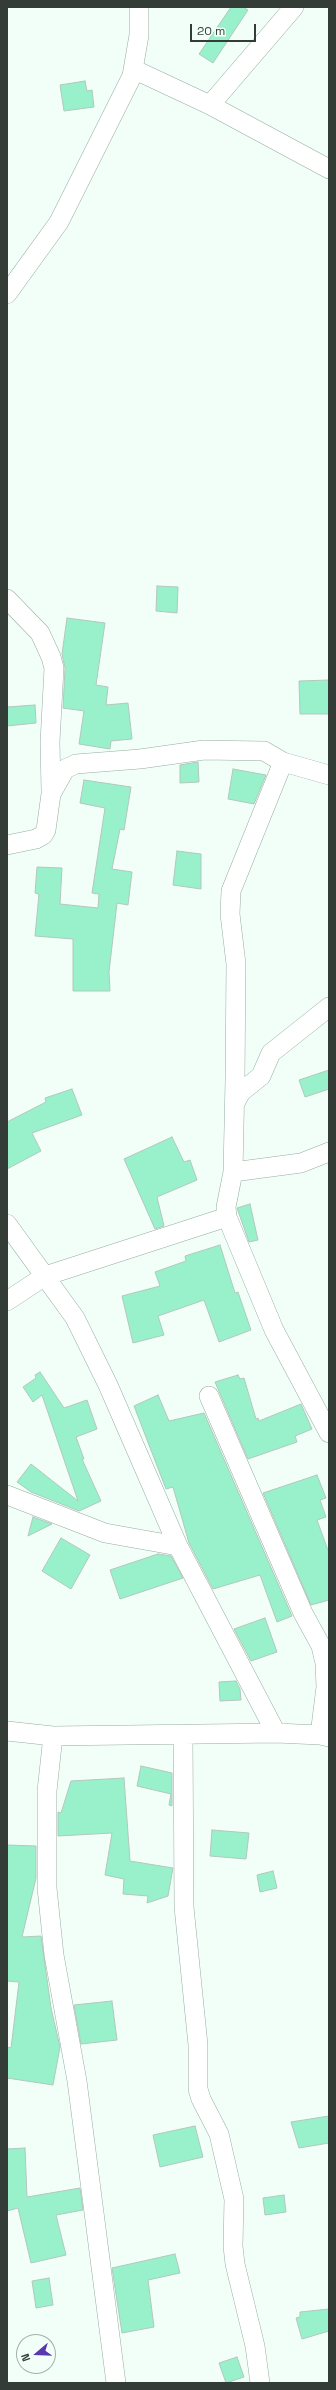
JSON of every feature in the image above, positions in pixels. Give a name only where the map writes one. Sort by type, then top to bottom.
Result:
[{"type":"street","points":[[7,294],[59,222],[111,122],[134,70],[139,35],[139,7]]},
{"type":"street","points":[[210,105],[294,7]]},
{"type":"street","points":[[134,70],[210,105],[329,170]]},
{"type":"street","points":[[7,599],[40,633],[52,657],[54,668],[50,742],[51,794],[46,830],[43,835],[36,839],[7,845]]},
{"type":"street","points":[[51,794],[65,769],[70,766],[90,762],[140,760],[204,750],[264,751],[283,762],[329,775]]},
{"type":"street","points":[[283,762],[231,891],[230,914],[236,964],[235,1103],[233,1172],[227,1196],[227,1217],[274,1330],[329,1433]]},
{"type":"street","points":[[235,1103],[241,1092],[261,1076],[270,1053],[329,1007]]},
{"type":"street","points":[[233,1172],[301,1163],[329,1152]]},
{"type":"street","points":[[7,1301],[45,1276],[227,1217]]},
{"type":"street","points":[[7,1224],[75,1318],[108,1385],[178,1546],[276,1733]]},
{"type":"street","points":[[7,1731],[53,1736],[276,1733],[325,1736],[325,1663],[321,1646],[303,1613],[209,1396]]},
{"type":"street","points":[[7,1495],[105,1533],[178,1546]]},
{"type":"street","points":[[183,1734],[184,1907],[198,2045],[198,2089],[201,2099],[219,2134],[234,2199],[233,2246],[235,2264],[255,2346],[260,2383]]},
{"type":"street","points":[[53,1736],[47,1791],[47,1888],[54,1956],[77,2081],[116,2383]]},
{"type":"building","points":[[231,7],[243,7],[248,10],[213,63],[199,54]]},
{"type":"building","points":[[85,81],[87,91],[92,90],[94,107],[64,111],[60,85]]},
{"type":"building","points":[[157,586],[178,587],[177,613],[156,611]]},
{"type":"building","points":[[67,618],[105,623],[96,685],[108,687],[106,705],[128,703],[132,739],[111,741],[110,749],[79,744],[84,711],[63,708],[65,668],[62,654]]},
{"type":"building","points":[[329,680],[329,714],[300,714],[299,681]]},
{"type":"building","points":[[35,705],[36,723],[7,726],[7,707]]},
{"type":"building","points":[[198,762],[199,782],[180,783],[180,765]]},
{"type":"building","points":[[233,769],[266,775],[254,804],[228,799]]},
{"type":"building","points":[[84,780],[131,787],[124,830],[120,829],[112,869],[132,872],[128,905],[117,903],[109,972],[110,991],[73,991],[73,939],[35,936],[39,894],[35,893],[37,867],[62,868],[60,904],[98,908],[99,894],[92,893],[105,808],[80,803]]},
{"type":"building","points":[[177,851],[201,854],[201,889],[173,885]]},
{"type":"building","points":[[329,1070],[329,1089],[305,1097],[299,1080]]},
{"type":"building","points":[[72,1089],[82,1115],[32,1133],[41,1151],[7,1169],[7,1122],[46,1102],[45,1098]]},
{"type":"building","points":[[172,1137],[184,1162],[190,1160],[197,1180],[157,1197],[164,1226],[155,1229],[124,1159]]},
{"type":"building","points":[[250,1204],[258,1240],[249,1242],[237,1208]]},
{"type":"building","points":[[220,1245],[235,1293],[238,1292],[251,1330],[219,1342],[204,1300],[158,1316],[164,1335],[133,1343],[122,1296],[160,1286],[155,1272],[186,1261],[185,1256]]},
{"type":"building","points":[[40,1372],[64,1408],[87,1400],[97,1429],[76,1437],[84,1459],[82,1459],[101,1501],[79,1511],[31,1492],[17,1482],[31,1464],[78,1501],[42,1395],[33,1402],[23,1387],[36,1378],[35,1375]]},
{"type":"building","points":[[238,1375],[240,1379],[244,1378],[256,1419],[258,1418],[259,1421],[301,1404],[312,1429],[295,1436],[297,1442],[248,1459],[215,1382]]},
{"type":"building","points":[[158,1395],[169,1421],[204,1413],[292,1616],[277,1622],[260,1575],[213,1589],[189,1543],[173,1487],[166,1489],[134,1406]]},
{"type":"building","points":[[317,1475],[326,1498],[320,1500],[326,1517],[317,1520],[329,1553],[329,1600],[311,1605],[263,1493]]},
{"type":"building","points":[[33,1517],[52,1524],[28,1536]]},
{"type":"building","points":[[61,1538],[90,1555],[71,1589],[42,1571]]},
{"type":"building","points":[[158,1554],[171,1556],[183,1578],[120,1599],[110,1570]]},
{"type":"building","points":[[265,1618],[277,1652],[251,1661],[234,1629]]},
{"type":"building","points":[[236,1681],[240,1689],[241,1700],[220,1701],[219,1682]]},
{"type":"building","points":[[141,1766],[172,1773],[172,1806],[169,1805],[171,1794],[137,1786]]},
{"type":"building","points":[[124,1778],[130,1861],[173,1868],[168,1896],[147,1903],[148,1896],[123,1894],[124,1879],[105,1875],[112,1833],[58,1836],[58,1812],[61,1813],[71,1781]]},
{"type":"building","points":[[212,1830],[249,1833],[246,1859],[210,1856]]},
{"type":"building","points":[[7,1845],[36,1846],[36,1878],[22,1937],[41,1936],[51,2008],[60,2047],[53,2085],[7,2078],[7,2047],[11,2048],[19,1982],[7,1981]]},
{"type":"building","points":[[273,1871],[277,1888],[260,1892],[257,1875]]},
{"type":"building","points":[[112,2001],[117,2040],[81,2044],[74,2005]]},
{"type":"building","points":[[329,2116],[329,2143],[299,2148],[291,2122]]},
{"type":"building","points":[[195,2126],[203,2157],[160,2167],[153,2135]]},
{"type":"building","points":[[25,2148],[27,2197],[80,2188],[83,2210],[56,2215],[66,2255],[31,2263],[18,2208],[7,2211],[7,2149]]},
{"type":"building","points":[[284,2195],[286,2212],[265,2215],[263,2198]]},
{"type":"building","points":[[175,2254],[180,2273],[148,2280],[154,2327],[122,2333],[112,2268]]},
{"type":"building","points":[[49,2278],[53,2305],[36,2308],[32,2281]]},
{"type":"building","points":[[329,2309],[329,2331],[302,2339],[296,2318],[300,2317],[300,2312]]},
{"type":"building","points":[[237,2357],[244,2377],[226,2383],[219,2363]]}]
